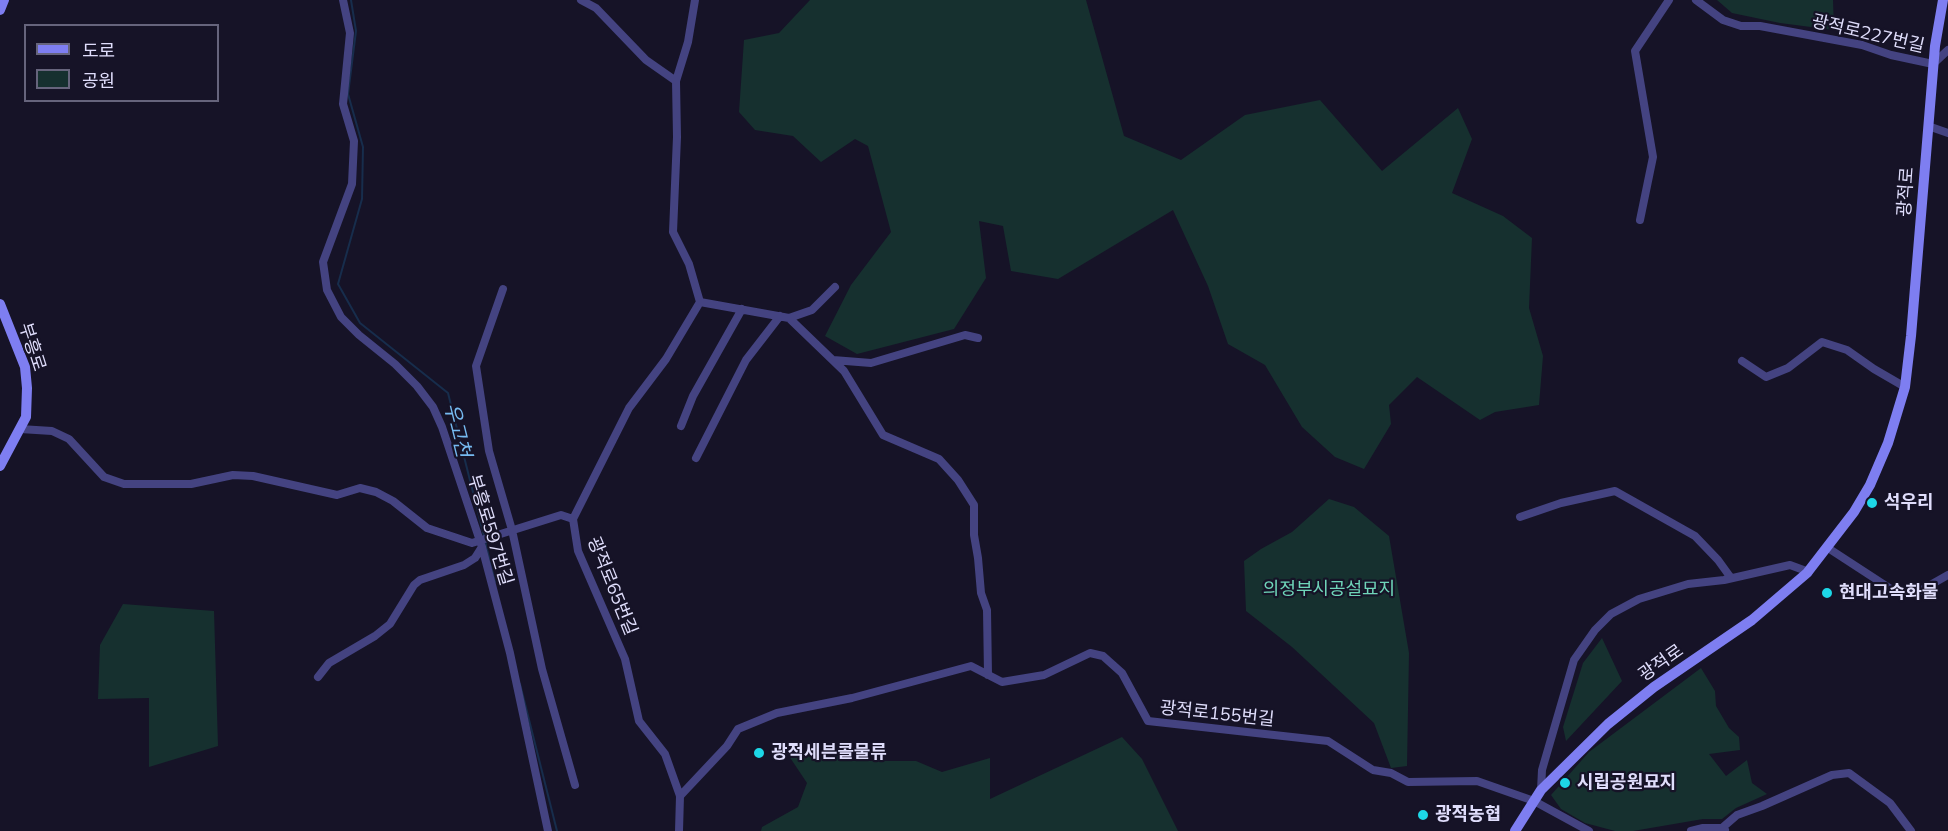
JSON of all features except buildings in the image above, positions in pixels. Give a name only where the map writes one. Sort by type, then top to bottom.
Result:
[{"type":"main road","name":"광적로","points":[[1515,831],[1542,790],[1608,724],[1654,687],[1752,620],[1809,572],[1854,512],[1880,466],[1905,387],[1933,64],[1942,0]]},
{"type":"main road","name":"부흥로","points":[[0,304],[25,367],[26,417],[0,466]]},
{"type":"street","name":"부흥로597번길","points":[[344,0],[350,33],[343,104],[354,141],[352,184],[323,262],[327,290],[341,317],[395,364],[434,407],[482,542],[510,653],[548,831]]},
{"type":"street","points":[[581,0],[596,8],[646,60],[676,81]]},
{"type":"street","points":[[695,0],[688,42],[676,81],[677,137],[673,232],[689,264],[700,302],[784,317],[812,310],[836,287]]},
{"type":"street","points":[[1640,220],[1653,158],[1635,51],[1669,0]]},
{"type":"street","name":"광적로227번길","points":[[1696,0],[1723,20],[1741,26],[1760,26],[1862,45],[1891,55],[1933,64]]},
{"type":"street","points":[[1933,64],[1948,50]]},
{"type":"street","points":[[1928,126],[1948,133]]},
{"type":"street","points":[[504,289],[476,366],[489,451],[542,669],[575,785]]},
{"type":"street","name":"광적로65번길","points":[[679,831],[680,796],[665,754],[639,721],[625,659],[578,551],[573,519],[629,408],[666,359],[700,302]]},
{"type":"street","points":[[681,426],[693,396],[742,309]]},
{"type":"street","points":[[784,317],[844,370],[884,435],[939,459],[958,480],[974,505],[974,535],[981,593],[987,610],[988,675]]},
{"type":"street","points":[[696,458],[746,360],[784,317]]},
{"type":"street","points":[[833,360],[871,363],[965,335],[978,338]]},
{"type":"street","points":[[1742,361],[1766,377],[1788,368],[1822,342],[1847,351],[1905,387]]},
{"type":"street","points":[[20,429],[52,431],[69,439],[104,477],[124,484],[191,484],[233,475],[253,476],[337,495],[360,488],[376,492],[393,501],[427,528],[472,543],[482,542],[561,515],[573,519]]},
{"type":"street","points":[[1520,517],[1561,503],[1615,491],[1695,536],[1718,560],[1731,578]]},
{"type":"street","points":[[318,677],[329,663],[375,636],[390,624],[414,585],[420,580],[464,565],[475,558],[482,542]]},
{"type":"street","points":[[1828,548],[1894,591],[1918,591],[1948,575]]},
{"type":"street","points":[[1542,790],[1542,770],[1574,660],[1595,630],[1619,608],[1639,599],[1688,584],[1731,578],[1790,565],[1809,572]]},
{"type":"street","name":"광적로155번길","points":[[680,796],[727,746],[738,729],[777,713],[852,698],[971,666],[1002,682],[1044,675],[1090,653],[1103,656],[1122,673],[1148,722],[1328,741],[1373,770],[1391,773],[1408,782],[1477,781],[1534,801]]},
{"type":"street","points":[[1691,831],[1703,828],[1724,830],[1737,815],[1832,775],[1850,773],[1890,803],[1911,831]]},
{"type":"street","points":[[1534,801],[1589,831]]},
{"type":"green space","points":[[810,0],[1086,0],[1124,136],[1181,160],[1245,115],[1320,100],[1382,171],[1458,108],[1472,139],[1452,193],[1503,216],[1532,238],[1529,308],[1543,356],[1539,405],[1495,412],[1480,420],[1417,377],[1389,405],[1391,424],[1364,469],[1335,457],[1302,427],[1265,365],[1228,344],[1208,286],[1173,210],[1058,279],[1011,271],[1003,226],[979,221],[986,278],[954,329],[857,354],[825,336],[851,285],[891,232],[868,146],[855,139],[821,162],[793,136],[755,130],[739,112],[744,40],[779,33]]},
{"type":"green space","points":[[1717,0],[1833,0],[1834,30],[1780,23],[1732,13]]},
{"type":"green space","name":"의정부시공설묘지","points":[[1329,499],[1354,507],[1389,536],[1409,653],[1407,766],[1391,768],[1374,723],[1292,647],[1246,611],[1244,561],[1292,532]]},
{"type":"green space","points":[[123,604],[214,611],[218,746],[149,767],[149,698],[98,699],[100,645]]},
{"type":"green space","points":[[1602,638],[1622,681],[1566,741],[1563,727],[1583,663]]},
{"type":"green space","points":[[1701,668],[1715,691],[1716,706],[1729,728],[1739,737],[1740,750],[1709,754],[1726,776],[1747,760],[1752,783],[1767,794],[1736,808],[1722,819],[1703,819],[1633,831],[1615,831],[1585,823],[1561,809],[1551,795],[1589,752]]},
{"type":"green space","points":[[1122,737],[1142,759],[1178,831],[761,831],[762,827],[798,807],[807,783],[789,756],[829,751],[848,761],[916,761],[942,772],[990,758],[990,799]]},
{"type":"waterway","name":"우고천","points":[[351,0],[356,31],[348,94],[363,147],[362,199],[338,284],[360,323],[448,393],[484,536]]},
{"type":"waterway","name":"우고천","points":[[485,541],[495,582]]},
{"type":"waterway","name":"우고천","points":[[520,684],[557,831]]},
{"type":"place","name":"석우리","points":[[1872,503]]},
{"type":"place","name":"현대고속화물","points":[[1827,593]]},
{"type":"place","name":"광적세븐콜물류","points":[[759,753]]},
{"type":"place","name":"시립공원묘지","points":[[1565,783]]},
{"type":"place","name":"광적농협","points":[[1423,815]]}]
